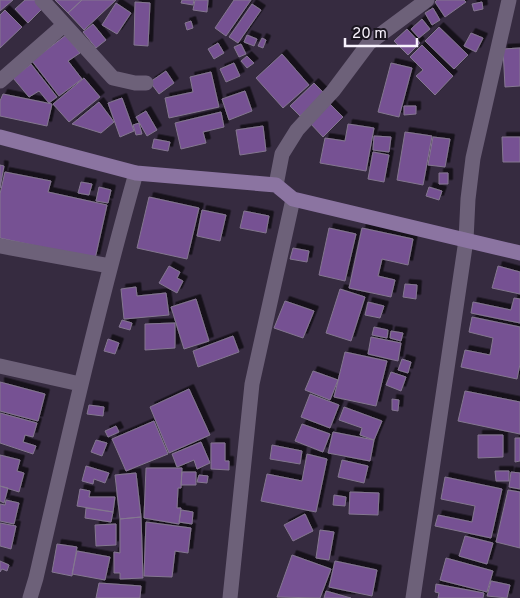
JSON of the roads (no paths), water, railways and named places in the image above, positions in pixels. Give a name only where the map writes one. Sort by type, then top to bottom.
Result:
[{"type":"street","points":[[42,0],[113,78],[135,83],[146,82]]},
{"type":"street","points":[[276,185],[282,154],[297,130],[333,91],[369,42],[427,0]]},
{"type":"street","points":[[413,598],[466,240],[473,158],[509,0]]},
{"type":"street","points":[[0,81],[64,25]]},
{"type":"street","points":[[0,137],[136,173],[276,185],[293,199],[520,253]]},
{"type":"street","points":[[30,598],[80,384],[136,173]]},
{"type":"street","points":[[230,598],[252,384],[293,199]]},
{"type":"street","points":[[0,246],[110,266]]},
{"type":"street","points":[[0,366],[80,384]]}]
